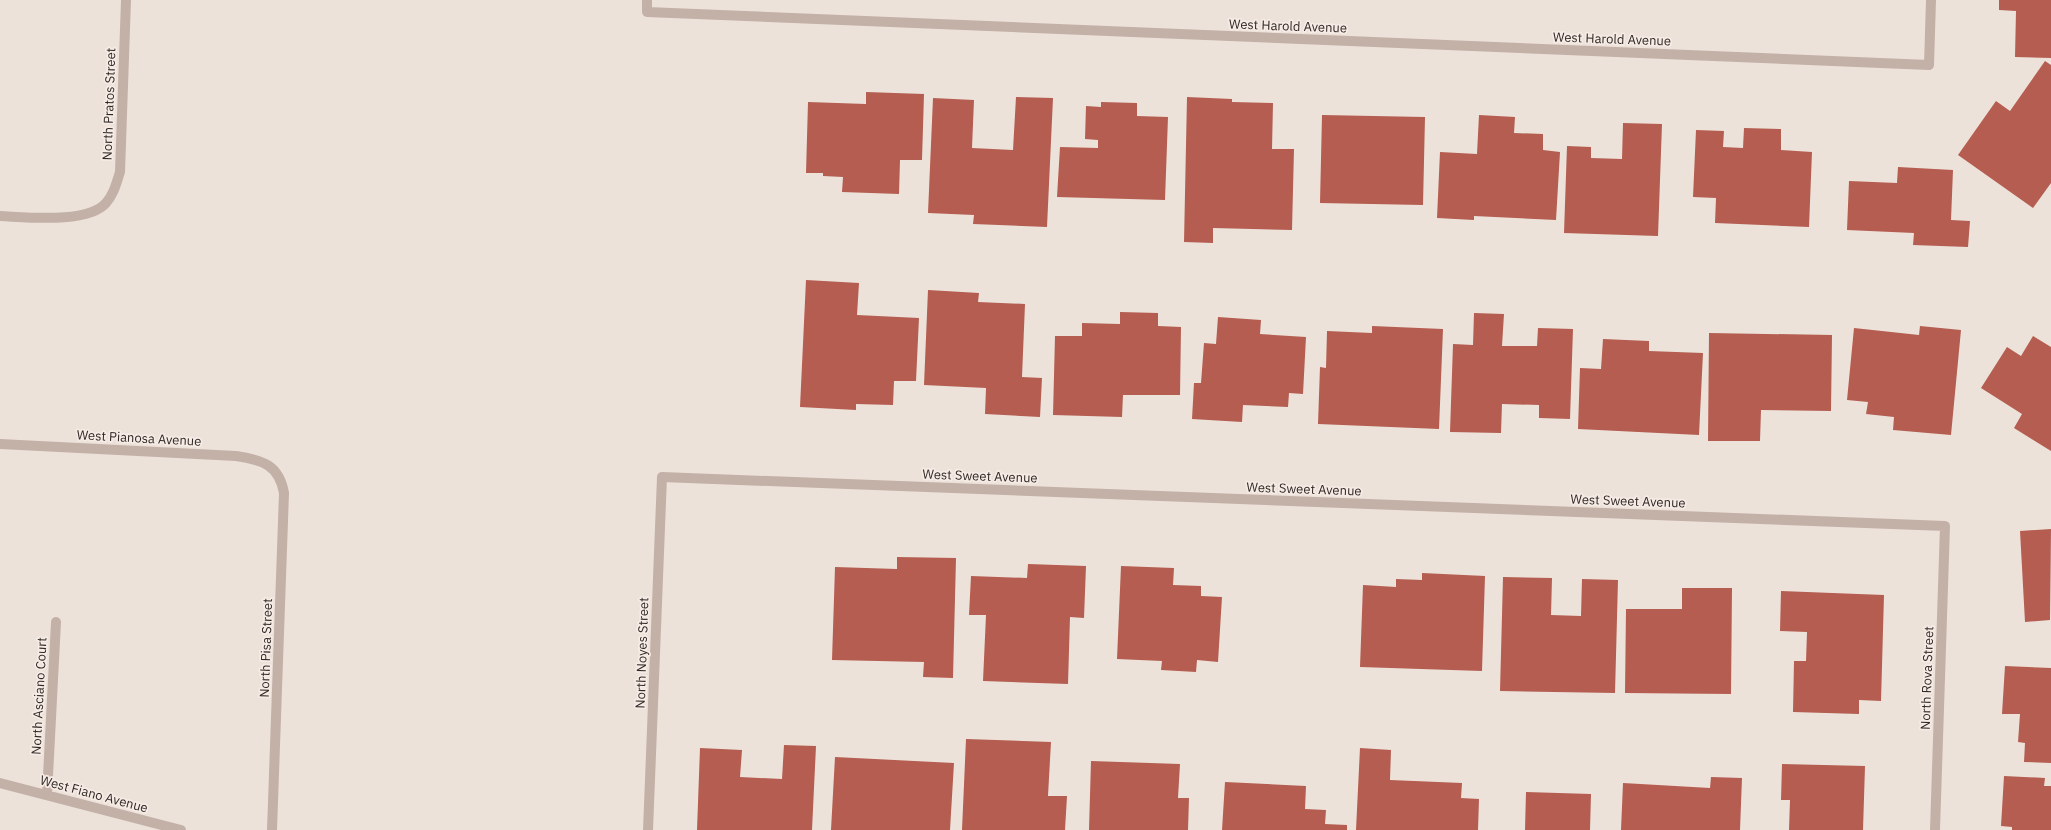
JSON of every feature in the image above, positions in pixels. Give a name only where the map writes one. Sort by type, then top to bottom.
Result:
[{"type":"street","name":"North Pratos Street","points":[[0,216],[56,218],[84,215],[105,205],[114,192],[120,172],[126,0]]},
{"type":"street","name":"West Harold Avenue","points":[[648,0],[647,12],[1929,65],[1931,0]]},
{"type":"street","name":"West Pianosa Avenue","points":[[0,444],[236,456],[257,459],[274,469]]},
{"type":"street","name":"North Pisa Street","points":[[272,830],[284,493],[281,479],[274,469]]},
{"type":"street","name":"West Sweet Avenue","points":[[662,477],[1945,526]]},
{"type":"street","name":"North Noyes Street","points":[[648,830],[662,477]]},
{"type":"street","name":"North Rova Street","points":[[1935,830],[1945,526]]},
{"type":"street","name":"North Asciano Court","points":[[47,795],[56,622]]},
{"type":"street","name":"West Fiano Avenue","points":[[0,784],[181,830]]},
{"type":"building","points":[[1999,0],[2051,0],[2051,58],[2015,57],[2016,11],[1999,10]]},
{"type":"building","points":[[2045,61],[2051,65],[2051,183],[2033,208],[1958,155],[1996,101],[2010,111]]},
{"type":"building","points":[[866,92],[924,94],[922,160],[900,160],[899,194],[842,192],[843,177],[823,176],[823,173],[806,173],[808,102],[866,104]]},
{"type":"building","points":[[1016,97],[1053,98],[1047,227],[973,224],[974,215],[928,213],[933,98],[974,100],[972,148],[1013,150]]},
{"type":"building","points":[[1187,97],[1232,99],[1232,102],[1273,103],[1272,149],[1294,149],[1292,230],[1213,228],[1213,243],[1184,242]]},
{"type":"building","points":[[1101,102],[1137,103],[1137,116],[1168,117],[1165,200],[1057,197],[1060,147],[1098,148],[1098,140],[1085,139],[1086,106],[1101,107]]},
{"type":"building","points":[[1322,115],[1425,117],[1423,205],[1320,203]]},
{"type":"building","points":[[1479,115],[1515,117],[1514,133],[1543,134],[1543,150],[1560,152],[1556,220],[1474,216],[1474,220],[1437,218],[1440,152],[1477,154]]},
{"type":"building","points":[[1623,123],[1662,124],[1658,236],[1564,233],[1567,146],[1591,147],[1591,158],[1622,159]]},
{"type":"building","points":[[1744,128],[1781,129],[1781,150],[1812,152],[1809,227],[1715,223],[1716,198],[1693,197],[1696,130],[1724,131],[1723,147],[1743,148]]},
{"type":"building","points":[[1898,167],[1953,170],[1951,220],[1970,221],[1968,247],[1913,245],[1914,233],[1847,230],[1849,181],[1897,183]]},
{"type":"building","points":[[806,280],[859,283],[857,315],[919,318],[916,381],[894,381],[893,405],[856,404],[856,410],[800,407]]},
{"type":"building","points":[[928,290],[979,293],[978,302],[1025,304],[1022,377],[1042,378],[1040,417],[985,414],[986,388],[924,385]]},
{"type":"building","points":[[1120,312],[1158,313],[1158,326],[1181,327],[1180,395],[1123,395],[1122,417],[1053,415],[1055,336],[1082,336],[1082,323],[1120,324]]},
{"type":"building","points":[[1474,313],[1504,314],[1502,346],[1537,346],[1538,328],[1573,329],[1570,419],[1539,418],[1539,405],[1502,404],[1501,433],[1450,432],[1453,344],[1473,345]]},
{"type":"building","points":[[1218,317],[1261,320],[1260,334],[1306,337],[1303,394],[1289,393],[1288,407],[1243,405],[1242,422],[1192,419],[1194,383],[1201,383],[1204,343],[1216,344]]},
{"type":"building","points":[[1372,326],[1443,329],[1439,429],[1318,424],[1320,367],[1326,368],[1327,331],[1372,333]]},
{"type":"building","points":[[1920,326],[1961,330],[1951,435],[1893,430],[1894,417],[1866,414],[1868,402],[1847,400],[1854,328],[1919,335]]},
{"type":"building","points":[[1709,333],[1832,335],[1831,411],[1761,410],[1760,441],[1708,441]]},
{"type":"building","points":[[2033,336],[2051,347],[2051,451],[2014,428],[2022,414],[1981,388],[2007,347],[2021,356]]},
{"type":"building","points":[[1603,339],[1649,341],[1649,351],[1703,353],[1699,435],[1578,429],[1580,368],[1601,369]]},
{"type":"building","points":[[2051,529],[2050,620],[2025,622],[2020,531]]},
{"type":"building","points":[[897,557],[956,558],[953,678],[923,677],[924,662],[832,660],[835,567],[897,569]]},
{"type":"building","points":[[1028,564],[1086,566],[1084,618],[1070,617],[1068,684],[983,681],[986,615],[969,615],[971,576],[1027,578]]},
{"type":"building","points":[[1121,566],[1174,568],[1173,585],[1201,586],[1201,596],[1222,597],[1218,662],[1197,660],[1196,672],[1161,670],[1162,661],[1117,659]]},
{"type":"building","points":[[1422,573],[1485,576],[1482,671],[1360,667],[1363,585],[1396,587],[1396,579],[1422,580]]},
{"type":"building","points":[[1503,577],[1552,578],[1551,615],[1581,616],[1582,579],[1618,580],[1615,693],[1500,691]]},
{"type":"building","points":[[1682,588],[1732,588],[1731,694],[1625,693],[1626,609],[1682,609]]},
{"type":"building","points":[[1781,591],[1884,595],[1881,701],[1859,700],[1859,714],[1793,712],[1794,661],[1806,661],[1807,632],[1780,631]]},
{"type":"building","points":[[2005,666],[2051,668],[2051,763],[2024,762],[2025,743],[2018,742],[2020,714],[2002,714]]},
{"type":"building","points":[[966,739],[1051,742],[1048,796],[1067,796],[1065,830],[962,830]]},
{"type":"building","points":[[784,745],[816,746],[812,830],[697,830],[700,748],[742,750],[740,777],[782,779]]},
{"type":"building","points":[[1360,748],[1391,750],[1390,780],[1462,783],[1461,798],[1479,799],[1478,830],[1356,830]]},
{"type":"building","points":[[835,757],[954,763],[950,830],[831,830]]},
{"type":"building","points":[[1091,761],[1180,764],[1178,798],[1189,798],[1188,830],[1089,830]]},
{"type":"building","points":[[1782,764],[1865,766],[1863,830],[1789,830],[1790,800],[1781,800]]},
{"type":"building","points":[[2004,776],[2045,778],[2044,786],[2051,786],[2051,830],[2012,830],[2012,827],[2001,826]]},
{"type":"building","points":[[1711,777],[1742,778],[1740,830],[1621,830],[1623,783],[1710,788]]},
{"type":"building","points":[[1225,782],[1306,786],[1305,809],[1326,810],[1325,824],[1347,825],[1347,830],[1222,830]]},
{"type":"building","points":[[1526,792],[1591,794],[1590,830],[1525,830]]}]
